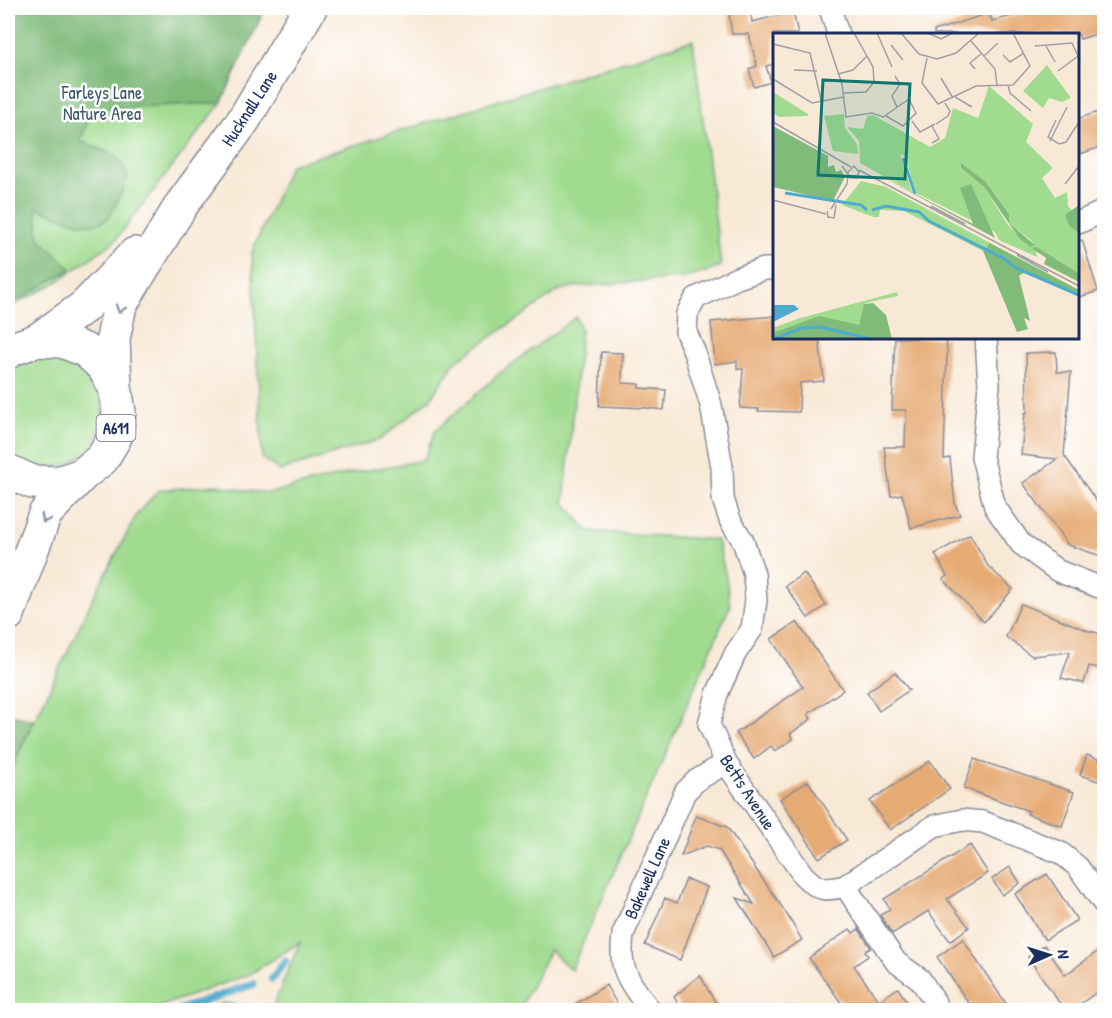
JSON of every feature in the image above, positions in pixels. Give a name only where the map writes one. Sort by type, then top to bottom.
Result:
[{"type":"main road","name":"Hucknall Lane","points":[[8,614],[45,514],[82,475],[102,459],[115,437],[119,412],[115,387],[113,339],[120,305],[182,204],[243,122],[310,8]]},
{"type":"main road","name":"Hucknall Lane","points":[[8,352],[38,340],[84,307],[182,204]]},
{"type":"main road","name":"Hucknall Lane","points":[[38,340],[62,341],[85,350],[103,366],[115,387]]},
{"type":"main road","name":"Hucknall Lane","points":[[8,471],[32,482],[58,483],[82,475]]},
{"type":"street","points":[[832,8],[838,33]]},
{"type":"street","points":[[1079,222],[1104,211]]},
{"type":"street","name":"Betts Avenue","points":[[773,268],[737,278],[696,298],[687,314],[686,332],[711,405],[722,467],[723,499],[730,520],[743,541],[754,574],[756,600],[752,629],[735,654],[717,694],[709,724],[726,763],[803,875],[814,886],[828,890],[845,886]]},
{"type":"street","points":[[986,339],[989,385],[982,457],[995,507],[1021,543],[1030,550],[1058,571],[1104,589]]},
{"type":"street","name":"Bakewell Lane","points":[[650,1011],[628,977],[623,964],[623,934],[685,792],[697,780],[726,763]]},
{"type":"street","points":[[937,1011],[936,1002],[920,979],[896,962],[845,886],[934,826],[962,820],[983,822],[1061,853],[1078,867],[1104,904]]},
{"type":"green space","name":"Farleys Lane Nature Area","points":[[8,8],[265,8],[221,103],[114,242],[52,285],[8,308]]},
{"type":"green space","name":"Farleys Lane Nature Area","points":[[8,8],[265,8],[221,103],[93,109],[80,141],[115,155],[122,163],[128,178],[111,214],[102,222],[84,224],[74,222],[37,208],[39,238],[71,269],[8,306]]},
{"type":"green space","points":[[693,40],[721,266],[691,277],[560,290],[456,361],[430,399],[381,439],[280,471],[262,458],[252,252],[290,165]]},
{"type":"green space","points":[[576,317],[581,331],[564,502],[588,531],[717,540],[730,606],[571,970],[550,950],[519,1010],[206,1010],[223,1003],[272,1009],[300,942],[250,974],[150,1010],[8,1010],[8,776],[92,600],[137,514],[159,490],[218,485],[270,493],[347,474],[424,460],[435,431],[500,373]]},
{"type":"green space","points":[[38,354],[65,357],[89,372],[102,396],[103,424],[91,449],[68,465],[41,469],[14,460],[8,454],[8,369]]},
{"type":"green space","points":[[11,715],[34,720],[8,776],[8,723]]},
{"type":"building","points":[[728,8],[750,8],[752,22],[793,12],[798,33],[773,33],[773,64],[766,66],[771,82],[754,87],[749,69],[757,66],[749,34],[732,34]]},
{"type":"building","points":[[1046,8],[1104,8],[1104,32],[1080,39],[1079,33],[934,33],[934,31],[989,13],[992,21]]},
{"type":"building","points":[[1104,110],[1104,146],[1079,154],[1079,118]]},
{"type":"building","points":[[1082,240],[1098,291],[1079,297],[1079,241]]},
{"type":"building","points":[[773,316],[773,339],[819,339],[824,381],[800,383],[799,412],[740,408],[743,369],[737,369],[737,361],[715,364],[711,322]]},
{"type":"building","points":[[895,339],[946,339],[944,459],[950,458],[955,504],[960,515],[911,528],[902,494],[891,496],[884,447],[905,447],[906,410],[892,410]]},
{"type":"building","points":[[601,352],[623,353],[622,383],[639,384],[639,388],[666,390],[664,410],[599,406]]},
{"type":"building","points":[[1056,352],[1057,372],[1071,372],[1064,455],[1104,512],[1104,557],[1068,545],[1023,483],[1057,459],[1021,455],[1025,413],[1027,413],[1026,353]]},
{"type":"building","points":[[970,534],[988,566],[1013,589],[984,622],[943,579],[947,576],[935,554]]},
{"type":"building","points":[[804,573],[826,605],[808,618],[785,586]]},
{"type":"building","points":[[1021,604],[1089,631],[1104,634],[1104,669],[1089,666],[1084,683],[1061,678],[1070,652],[1032,656],[1006,637]]},
{"type":"building","points":[[797,622],[843,690],[808,714],[811,719],[790,734],[793,739],[775,751],[771,746],[754,759],[736,733],[803,687],[771,639]]},
{"type":"building","points":[[895,672],[909,690],[879,711],[867,692]]},
{"type":"building","points":[[1087,755],[1104,761],[1104,783],[1080,775]]},
{"type":"building","points":[[974,759],[1074,792],[1062,826],[1027,814],[1029,811],[964,788]]},
{"type":"building","points":[[930,761],[950,789],[890,830],[870,801]]},
{"type":"building","points":[[808,781],[847,840],[819,858],[780,799]]},
{"type":"building","points":[[696,816],[727,827],[802,940],[774,957],[737,898],[754,904],[719,850],[707,846],[681,856]]},
{"type":"building","points":[[970,845],[988,873],[947,899],[969,927],[950,941],[928,911],[892,934],[880,915],[890,909],[884,899]]},
{"type":"building","points":[[1010,867],[1020,883],[1002,895],[992,879]]},
{"type":"building","points":[[1047,874],[1077,920],[1045,940],[1015,894]]},
{"type":"building","points":[[686,879],[707,887],[680,960],[645,945],[665,898],[677,903]]},
{"type":"building","points":[[850,929],[853,933],[859,929],[871,948],[865,951],[868,956],[854,966],[879,1001],[898,988],[913,1011],[847,1011],[809,958]]},
{"type":"building","points":[[963,939],[1011,1011],[974,1011],[937,957]]},
{"type":"building","points":[[1044,945],[1065,975],[1104,947],[1104,987],[1070,1011],[1065,1011],[1028,957]]},
{"type":"building","points":[[700,975],[721,1011],[683,1011],[674,997]]},
{"type":"building","points":[[606,985],[621,1011],[564,1011]]},
{"type":"waterway","points":[[272,979],[285,961]]},
{"type":"waterway","points":[[179,1010],[253,984]]}]
